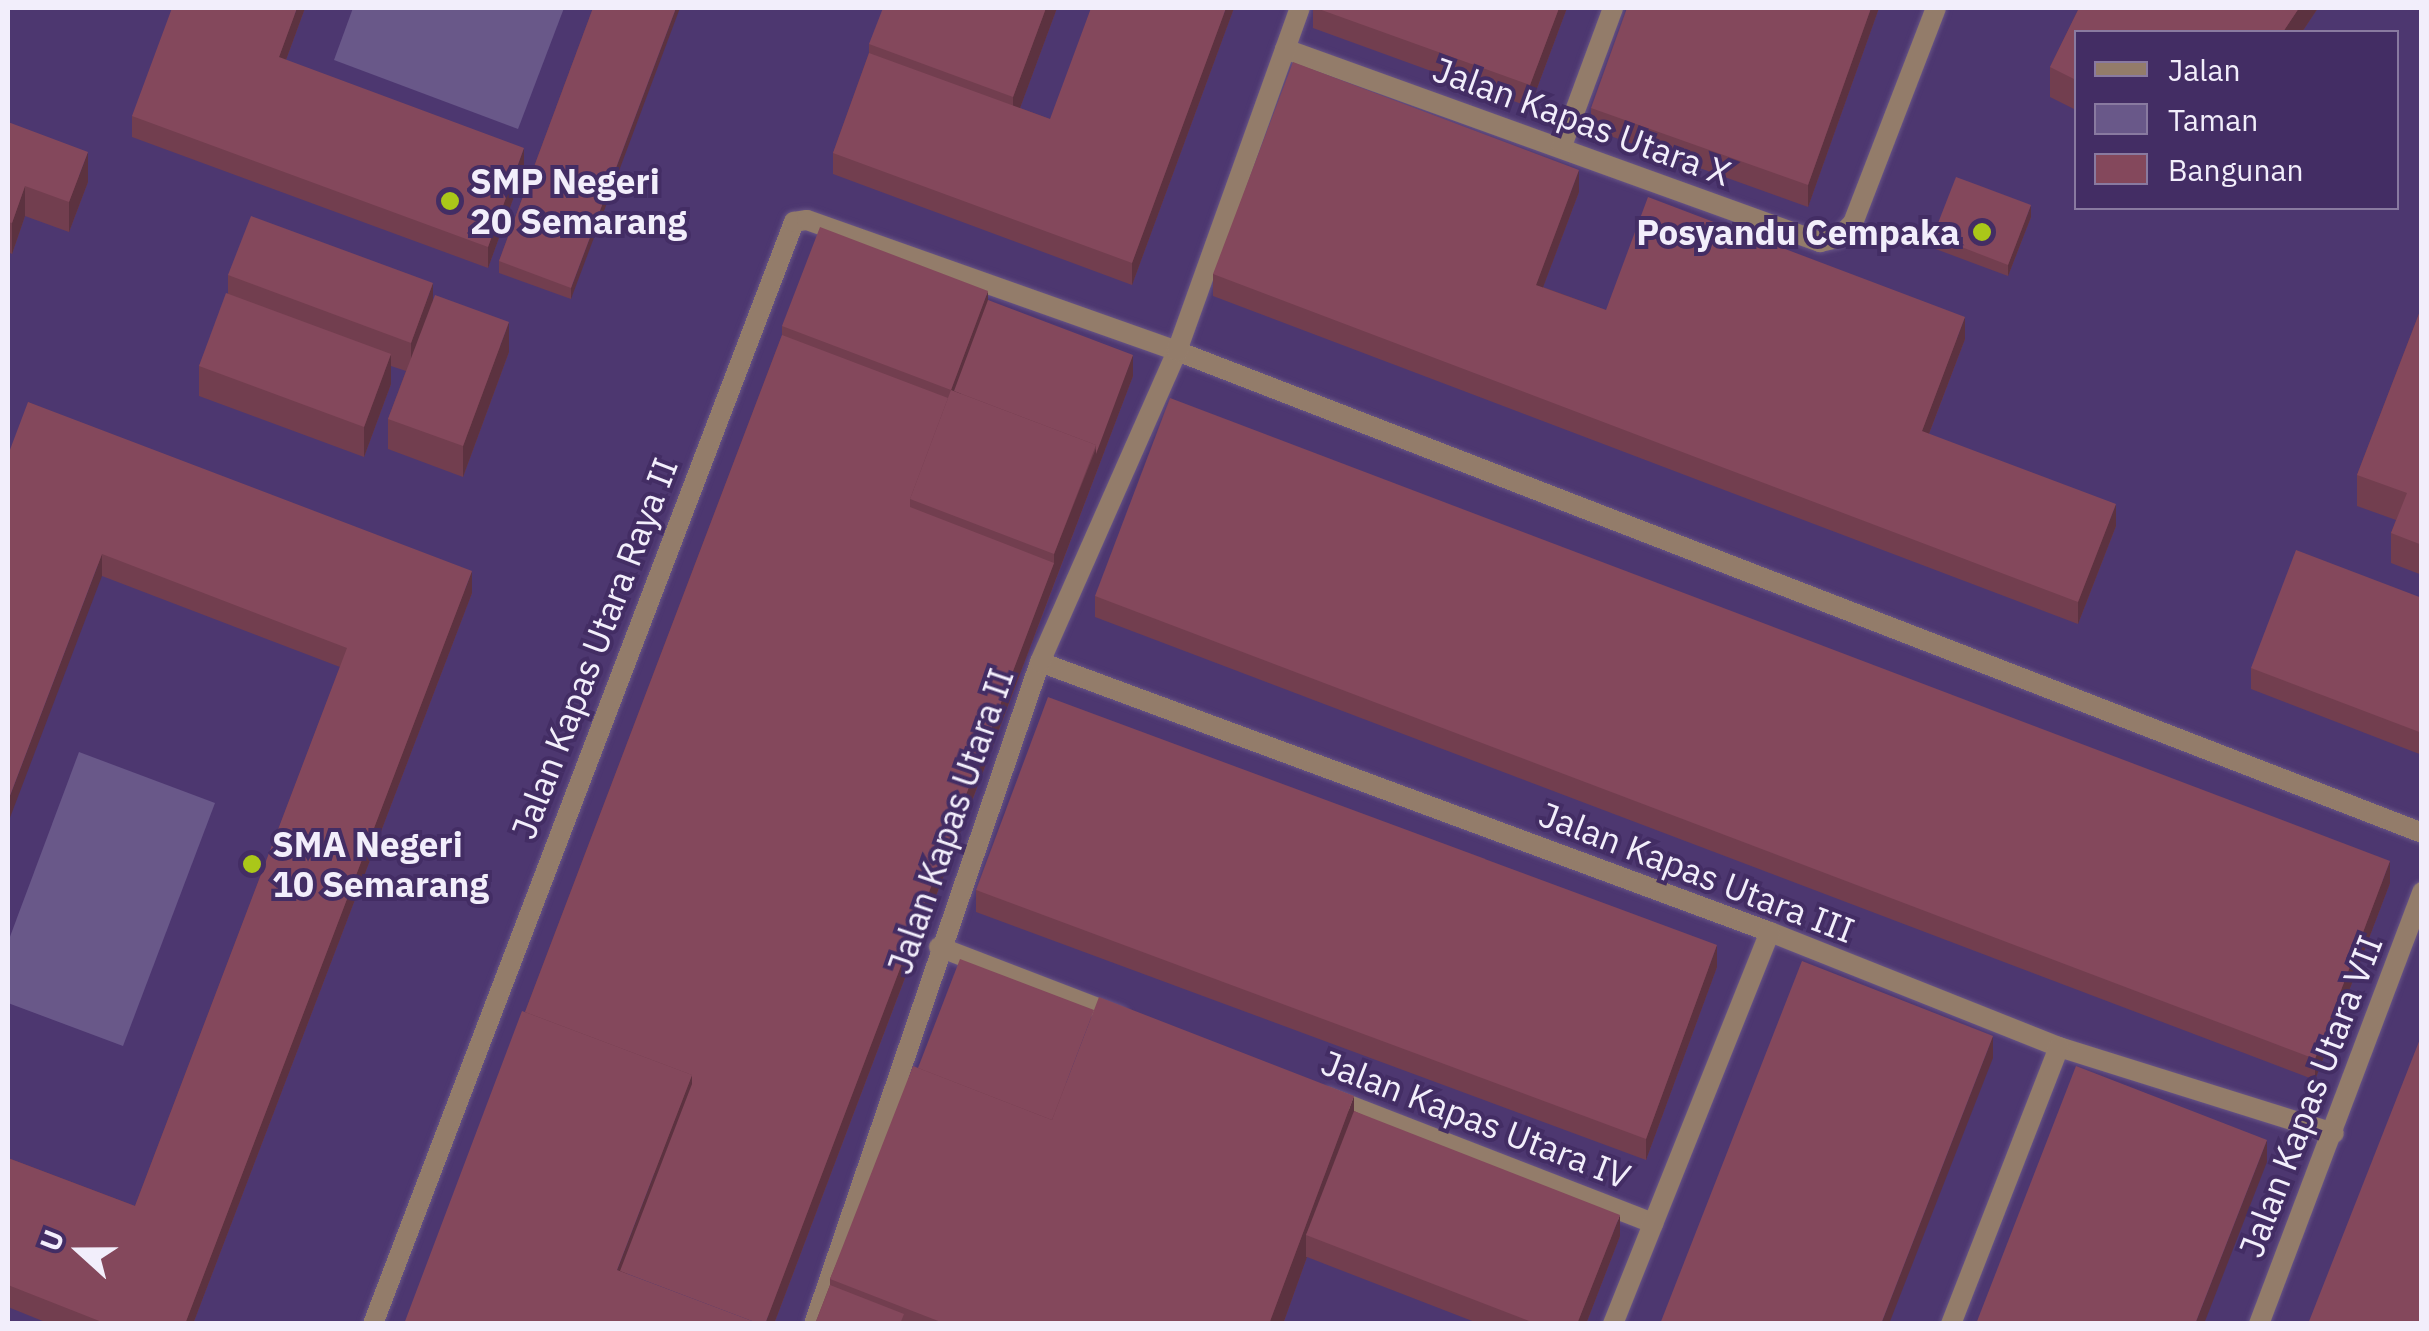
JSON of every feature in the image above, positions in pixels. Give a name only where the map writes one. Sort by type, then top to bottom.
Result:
[{"type":"street","name":"Jalan Kapas Utara II","points":[[814,1324],[939,947],[1040,662],[1176,350],[1300,8]]},
{"type":"street","points":[[1562,146],[1613,8]]},
{"type":"street","name":"Jalan Kapas Utara X","points":[[1285,48],[1820,242],[1838,238],[1852,223],[1936,8]]},
{"type":"street","name":"Jalan Kapas Utara Raya II","points":[[373,1324],[794,222],[807,220],[1176,350]]},
{"type":"street","points":[[1176,350],[2422,833]]},
{"type":"street","name":"Jalan Kapas Utara III","points":[[1040,662],[1770,932],[2059,1047],[2334,1133]]},
{"type":"street","name":"Jalan Kapas Utara VII","points":[[2259,1324],[2422,892]]},
{"type":"street","points":[[1613,1324],[1770,932]]},
{"type":"street","points":[[939,947],[1140,1025]]},
{"type":"street","points":[[1951,1324],[2059,1047]]},
{"type":"street","name":"Jalan Kapas Utara IV","points":[[1305,1088],[1653,1223]]},
{"type":"green space","points":[[353,8],[564,8],[518,129],[334,60]]},
{"type":"green space","points":[[79,752],[215,803],[123,1046],[8,1003],[8,942]]},
{"type":"building","points":[[172,8],[297,8],[279,57],[524,148],[488,247],[132,116]]},
{"type":"building","points":[[593,8],[676,8],[571,288],[499,261]]},
{"type":"building","points":[[883,8],[1046,8],[1013,97],[869,44]]},
{"type":"building","points":[[1091,8],[1226,8],[1132,263],[833,153],[869,53],[1050,119]]},
{"type":"building","points":[[1316,8],[1559,8],[1530,85]]},
{"type":"building","points":[[1627,8],[1871,8],[1808,185],[1591,108]]},
{"type":"building","points":[[2079,8],[2299,8],[2284,30],[2074,30],[2074,79],[2050,67]]},
{"type":"building","points":[[1293,62],[1579,170],[1536,285],[1606,310],[1648,197],[1965,317],[1922,431],[2116,504],[2078,602],[1213,274]]},
{"type":"building","points":[[8,122],[88,152],[69,202],[25,186],[12,223],[8,222]]},
{"type":"building","name":"Posyandu Cempaka","points":[[1956,177],[2031,205],[2008,265],[1933,236]]},
{"type":"building","points":[[251,216],[433,283],[411,343],[228,275]]},
{"type":"building","points":[[820,227],[988,291],[951,390],[782,326]]},
{"type":"building","points":[[226,293],[391,354],[364,427],[199,366]]},
{"type":"building","points":[[435,295],[509,322],[463,446],[388,419]]},
{"type":"building","points":[[988,300],[1133,355],[1096,454],[1096,445],[954,391]]},
{"type":"building","points":[[2422,306],[2422,545],[2391,533],[2407,493],[2357,475]]},
{"type":"building","points":[[782,335],[948,398],[910,507],[1054,563],[765,1324],[760,1324],[620,1271],[692,1084],[692,1075],[525,1012]]},
{"type":"building","points":[[951,390],[1096,445],[1054,554],[910,499]]},
{"type":"building","points":[[1170,398],[2390,861],[2315,1059],[1095,596]]},
{"type":"building","points":[[28,402],[472,571],[185,1324],[107,1324],[8,1285],[8,1158],[135,1206],[347,648],[102,554],[8,801],[8,455]]},
{"type":"building","points":[[2296,550],[2422,598],[2422,733],[2251,668]]},
{"type":"building","points":[[1048,697],[1717,945],[1646,1139],[976,890]]},
{"type":"building","points":[[960,959],[1094,1010],[1052,1120],[918,1068]]},
{"type":"building","points":[[1802,961],[1993,1036],[1881,1324],[1660,1324]]},
{"type":"building","points":[[1099,997],[1354,1096],[1269,1324],[946,1324],[830,1279],[913,1066],[1052,1120]]},
{"type":"building","points":[[522,1011],[692,1075],[617,1270],[760,1324],[404,1324]]},
{"type":"building","points":[[2422,1034],[2422,1324],[2308,1324]]},
{"type":"building","points":[[2076,1066],[2267,1140],[2195,1324],[1976,1324]]},
{"type":"building","points":[[1354,1111],[1620,1215],[1577,1324],[1537,1324],[1306,1235]]},
{"type":"building","points":[[830,1285],[904,1314],[900,1324],[815,1324]]},
{"type":"place","name":"SMP Negeri 20 Semarang","points":[[450,201]]},
{"type":"place","name":"Posyandu Cempaka","points":[[1982,232]]},
{"type":"place","name":"SMA Negeri 10 Semarang","points":[[252,864]]}]
